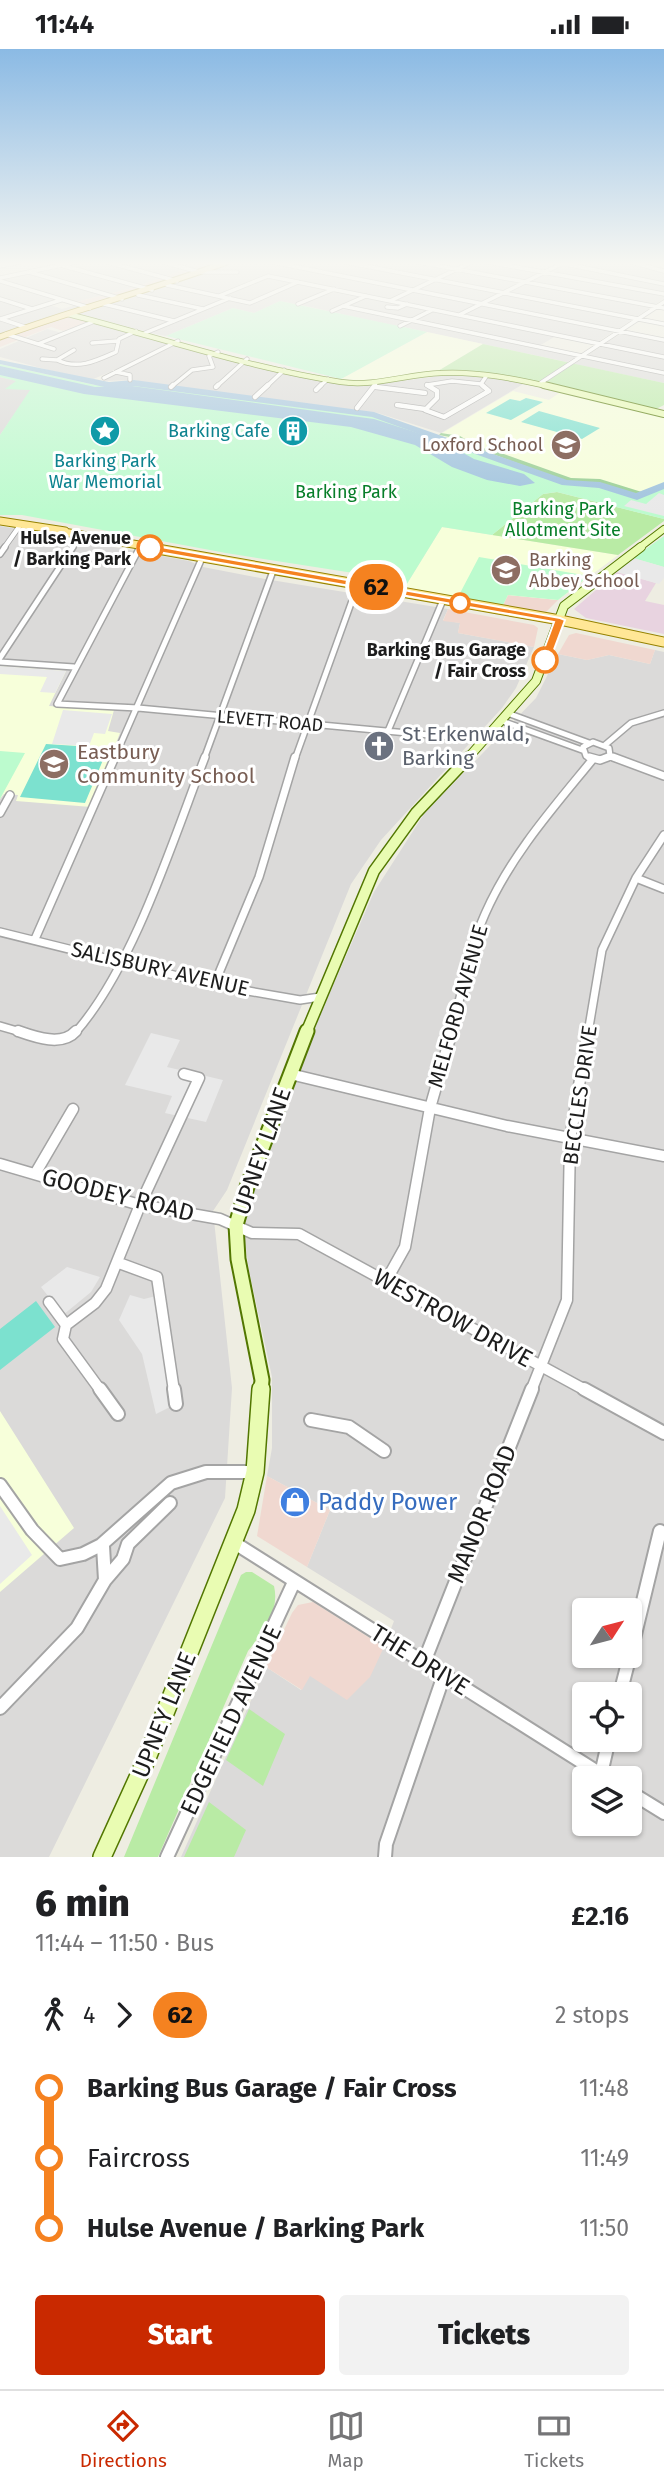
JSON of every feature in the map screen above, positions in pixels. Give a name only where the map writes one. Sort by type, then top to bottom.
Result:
[{"type":"main road","points":[[0,521],[560,620],[664,642]]},
{"type":"street","points":[[46,346],[54,349]]},
{"type":"street","points":[[42,359],[73,365],[93,362],[117,350],[117,346]]},
{"type":"street","points":[[104,378],[167,346]]},
{"type":"street","points":[[198,346],[284,370],[425,393]]},
{"type":"street","points":[[534,346],[664,373]]},
{"type":"street","points":[[539,384],[597,346]]},
{"type":"street","points":[[613,346],[664,357]]},
{"type":"street","points":[[57,360],[74,351]]},
{"type":"street","points":[[171,387],[188,372],[213,367],[209,356],[218,352]]},
{"type":"street","points":[[216,387],[247,359]]},
{"type":"street","points":[[255,397],[284,370]]},
{"type":"street","points":[[116,372],[130,375],[130,380]]},
{"type":"street","points":[[357,408],[375,385],[440,373],[486,375],[539,384],[664,414]]},
{"type":"street","points":[[481,384],[486,375]]},
{"type":"street","points":[[316,390],[328,379]]},
{"type":"street","points":[[397,405],[425,408],[434,403],[437,391],[427,385],[452,381],[481,384],[489,391],[444,417],[426,412],[425,408]]},
{"type":"street","points":[[657,412],[664,407]]},
{"type":"street","points":[[0,554],[21,524]]},
{"type":"street","name":"UPNEY LANE","points":[[102,1857],[147,1758],[233,1542],[256,1472],[262,1380],[238,1259],[236,1224],[247,1187],[320,997],[374,871],[416,813],[536,681],[567,603],[664,529]]},
{"type":"street","points":[[81,535],[0,660],[74,667],[140,546]]},
{"type":"street","points":[[35,939],[202,558]]},
{"type":"street","points":[[0,1026],[54,1039],[70,1038],[86,1027],[120,963],[220,716],[273,571]]},
{"type":"street","points":[[214,985],[258,877],[305,724],[358,584]]},
{"type":"street","points":[[388,731],[443,600]]},
{"type":"street","name":"LEVETT ROAD","points":[[74,667],[57,704],[138,708],[483,740]]},
{"type":"street","points":[[605,745],[631,723],[664,713]]},
{"type":"street","points":[[506,717],[589,743],[605,745],[611,751],[610,756]]},
{"type":"street","points":[[506,717],[582,750],[593,759],[610,756],[664,776]]},
{"type":"street","points":[[582,750],[589,743]]},
{"type":"street","name":"MELFORD AVENUE","points":[[387,1281],[405,1247],[430,1108],[484,916],[519,853],[593,759]]},
{"type":"street","points":[[1,809],[10,795]]},
{"type":"street","name":"BECCLES DRIVE","points":[[540,1366],[567,1300],[570,1140],[603,950],[636,878],[664,835]]},
{"type":"street","points":[[636,878],[664,889]]},
{"type":"street","name":"SALISBURY AVENUE","points":[[0,932],[214,985],[300,1000],[320,997]]},
{"type":"street","points":[[118,1414],[63,1339],[66,1325],[102,1296],[119,1263],[140,1205],[199,1078],[184,1074]]},
{"type":"street","points":[[290,1074],[570,1140],[664,1156]]},
{"type":"street","points":[[34,1174],[73,1109]]},
{"type":"street","name":"GOODEY ROAD","points":[[0,1164],[140,1205],[236,1224]]},
{"type":"street","name":"WESTROW DRIVE","points":[[236,1224],[251,1233],[299,1234],[664,1433]]},
{"type":"street","points":[[119,1263],[157,1277],[176,1404]]},
{"type":"street","points":[[49,1302],[66,1325]]},
{"type":"street","name":"MANOR ROAD","points":[[424,1662],[540,1366]]},
{"type":"street","points":[[311,1420],[349,1427],[384,1451]]},
{"type":"street","points":[[0,1485],[60,1559],[84,1556],[103,1546],[165,1487],[189,1475],[211,1471],[256,1472]]},
{"type":"street","points":[[0,1708],[77,1628],[105,1580],[123,1559],[128,1544],[170,1503]]},
{"type":"street","points":[[642,1605],[660,1531]]},
{"type":"street","name":"THE DRIVE","points":[[233,1542],[588,1766]]},
{"type":"street","points":[[103,1546],[105,1580]]},
{"type":"street","name":"EDGEFIELD AVENUE","points":[[167,1857],[294,1582]]},
{"type":"street","points":[[385,1857],[386,1844],[444,1675]]},
{"type":"street","points":[[642,1799],[664,1813]]},
{"type":"shaded area","points":[[6,346],[187,346],[304,376],[350,383],[378,384],[456,374],[525,383],[441,433],[378,413],[151,385],[135,380],[104,381],[144,357],[89,381],[0,357],[0,349]]},
{"type":"shaded area","points":[[401,346],[479,346],[438,371],[377,381],[341,379]]},
{"type":"shaded area","points":[[494,346],[527,346],[576,357],[567,362]]},
{"type":"shaded area","points":[[604,346],[664,358],[664,372],[586,356]]},
{"type":"shaded area","points":[[622,346],[664,346],[664,355]]},
{"type":"shaded area","points":[[583,358],[664,375],[664,383],[574,364]]},
{"type":"shaded area","points":[[0,366],[95,387],[132,386],[374,419],[440,440],[474,459],[524,474],[535,483],[520,486],[487,480],[452,467],[415,445],[351,427],[84,394],[0,375]]},
{"type":"shaded area","points":[[0,377],[17,381],[31,390],[0,435]]},
{"type":"shaded area","name":"Loxford School","points":[[513,391],[549,400],[562,391],[664,416],[664,484],[638,495],[597,483],[570,482],[439,435]]},
{"type":"shaded area","points":[[526,398],[543,402],[511,420],[486,413],[510,399],[520,401]]},
{"type":"shaded area","points":[[539,411],[600,428],[582,439],[521,422]]},
{"type":"shaded area","points":[[659,493],[664,495],[664,516],[624,506],[631,500],[646,504]]},
{"type":"shaded area","points":[[0,526],[189,561],[203,567],[265,579],[448,609],[443,620],[460,623],[458,633],[534,647],[516,688],[502,708],[381,840],[351,884],[227,1190],[213,1211],[232,1388],[225,1498],[49,1857],[0,1857]]},
{"type":"shaded area","name":"Barking Abbey School","points":[[442,527],[618,555],[558,600],[508,595],[503,605],[405,587]]},
{"type":"shaded area","points":[[633,558],[664,567],[664,578],[659,584],[617,572]]},
{"type":"shaded area","points":[[617,572],[656,583],[645,601],[664,605],[664,634],[586,618],[574,609]]},
{"type":"shaded area","points":[[507,595],[558,600],[546,612],[503,606]]},
{"type":"shaded area","points":[[448,609],[534,625],[538,628],[534,647],[458,633],[460,623],[443,621]]},
{"type":"shaded area","points":[[576,633],[655,650],[650,664],[609,655],[587,660],[558,654],[569,635]]},
{"type":"shaded area","points":[[655,650],[664,652],[664,1857],[181,1857],[266,1667],[301,1690],[309,1676],[384,1647],[394,1621],[307,1567],[330,1510],[267,1476],[272,1448],[272,1377],[249,1270],[242,1218],[298,1066],[374,892],[424,814],[536,698],[558,654],[587,660],[609,655],[650,664]]},
{"type":"shaded area","name":"Eastbury Community School","points":[[0,666],[66,671],[49,706],[114,710],[108,731],[120,733],[91,807],[16,801],[18,795],[4,794],[0,799]]},
{"type":"shaded area","points":[[0,666],[66,671],[55,693],[40,692],[47,677],[0,674]]},
{"type":"shaded area","points":[[63,710],[112,714],[105,734],[94,733],[89,746],[52,744]]},
{"type":"shaded area","points":[[46,744],[108,748],[85,803],[20,797]]},
{"type":"shaded area","points":[[151,1033],[180,1040],[167,1067],[223,1080],[206,1122],[165,1113],[172,1096],[125,1085]]},
{"type":"shaded area","points":[[67,1267],[100,1277],[91,1292],[63,1315],[41,1287]]},
{"type":"shaded area","points":[[130,1295],[144,1299],[160,1295],[176,1404],[156,1414],[142,1354],[119,1320]]},
{"type":"shaded area","points":[[36,1301],[55,1327],[0,1370],[0,1329]]},
{"type":"shaded area","points":[[0,1411],[74,1528],[0,1592]]},
{"type":"shaded area","points":[[267,1476],[330,1510],[307,1567],[257,1536]]},
{"type":"shaded area","points":[[0,1506],[32,1555],[0,1584]]},
{"type":"shaded area","points":[[313,1602],[384,1647],[370,1677],[347,1700],[310,1676],[302,1690],[266,1667],[292,1613],[298,1605]]},
{"type":"green space","points":[[208,346],[401,346],[341,379]]},
{"type":"green space","points":[[479,346],[494,346],[664,383],[664,405],[654,410],[522,379],[438,371]]},
{"type":"green space","name":"Barking Park","points":[[0,364],[95,385],[134,383],[380,417],[567,483],[598,485],[638,497],[664,486],[664,519],[557,492],[543,494],[492,535],[442,527],[405,587],[392,579],[226,553],[22,515],[0,515],[0,435],[30,390],[5,389],[16,381],[0,377]]},
{"type":"green space","points":[[439,435],[460,436],[480,448],[490,449],[571,478],[600,479],[645,493],[636,495],[597,483],[566,481],[460,442],[460,439]]},
{"type":"green space","name":"Barking Park Allotment Site","points":[[557,492],[664,521],[618,555],[492,535],[543,494]]},
{"type":"green space","points":[[664,536],[664,567],[633,558]]},
{"type":"green space","points":[[479,557],[589,576],[558,600],[508,595],[503,605],[458,597]]},
{"type":"green space","points":[[0,751],[25,753],[0,799]]},
{"type":"green space","points":[[252,1572],[274,1586],[275,1604],[269,1621],[248,1651],[158,1857],[124,1857],[241,1575]]},
{"type":"green space","points":[[249,1709],[285,1734],[263,1786],[226,1760]]},
{"type":"green space","points":[[209,1802],[246,1830],[234,1857],[184,1857]]},
{"type":"waterway","points":[[0,362],[109,385],[134,383],[374,415],[566,483],[600,485],[637,497],[664,485]]},
{"type":"waterway","points":[[455,442],[460,439]]},
{"type":"bus line","name":"62","points":[[150,548],[560,620],[545,660]]},
{"type":"place","name":"Barking Park War Memorial","points":[[105,431]]},
{"type":"place","name":"Barking Cafe","points":[[293,431]]},
{"type":"place","name":"Loxford School","points":[[566,445]]},
{"type":"place","name":"Hulse Avenue / Barking Park","points":[[150,548]]},
{"type":"place","name":"Barking Abbey School","points":[[506,570]]},
{"type":"place","name":"Barking Bus Garage / Fair Cross","points":[[545,660]]},
{"type":"place","name":"St Erkenwald, Barking","points":[[379,746]]},
{"type":"place","name":"Eastbury Community School","points":[[54,764]]},
{"type":"place","name":"Paddy Power","points":[[295,1502]]}]
